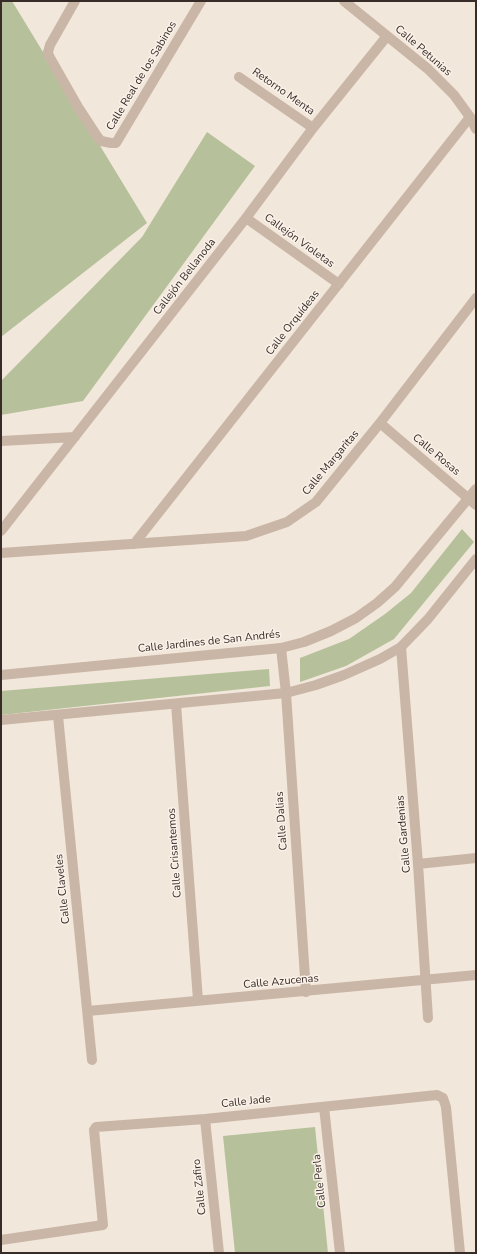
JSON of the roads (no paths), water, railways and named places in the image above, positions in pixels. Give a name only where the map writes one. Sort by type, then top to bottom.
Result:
[{"type":"street","name":"Calle Real de los Sabinos","points":[[75,1],[50,45],[48,52],[49,56],[78,107],[97,136],[101,141],[116,143],[201,1]]},
{"type":"street","name":"Calle Petunias","points":[[344,1],[428,68],[454,95],[470,117],[476,129]]},
{"type":"street","name":"Callejón Bellanoda","points":[[1,532],[246,218],[313,128],[387,36]]},
{"type":"street","name":"Retorno Menta","points":[[239,77],[313,128]]},
{"type":"street","name":"Calle Orquídeas","points":[[134,544],[470,117]]},
{"type":"street","name":"Callejón Violetas","points":[[246,218],[339,284]]},
{"type":"street","name":"Calle Margaritas","points":[[1,553],[246,536],[287,522],[316,502],[380,423],[476,298]]},
{"type":"street","name":"Calle Rosas","points":[[380,423],[472,502]]},
{"type":"street","points":[[1,441],[76,437]]},
{"type":"street","name":"Calle Jardines de San Andrés","points":[[1,675],[281,648],[304,642],[331,631],[356,618],[377,603],[395,586],[472,502],[476,488]]},
{"type":"street","points":[[1,720],[58,716],[286,693],[316,685],[344,675],[401,647],[428,619],[476,559]]},
{"type":"street","name":"Calle Gardenias","points":[[401,647],[427,980],[428,1018]]},
{"type":"street","name":"Calle Dalias","points":[[281,648],[286,693],[306,992]]},
{"type":"street","name":"Calle Crisantemos","points":[[176,704],[198,1000]]},
{"type":"street","name":"Calle Claveles","points":[[58,716],[92,1060]]},
{"type":"street","points":[[418,864],[476,858]]},
{"type":"street","name":"Calle Azucenas","points":[[88,1011],[198,1000],[306,992],[476,975]]},
{"type":"street","name":"Calle Jade","points":[[1,1240],[103,1225],[94,1130],[96,1127],[324,1107],[438,1094],[443,1098],[446,1107],[460,1253]]},
{"type":"street","name":"Calle Perla","points":[[324,1107],[340,1253]]},
{"type":"street","name":"Calle Zafiro","points":[[205,1118],[220,1253]]}]
